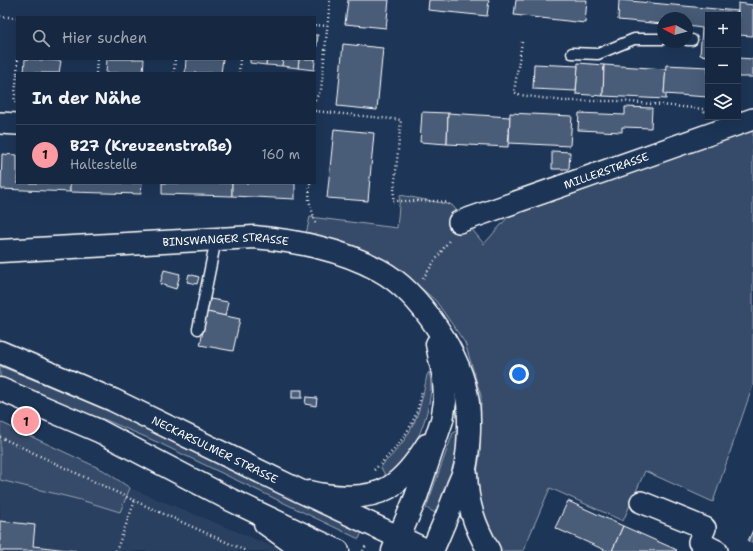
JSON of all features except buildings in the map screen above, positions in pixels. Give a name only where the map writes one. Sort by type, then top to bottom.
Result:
[{"type":"main road","name":"BINSWANGER STRASSE","points":[[0,251],[254,237],[309,244],[338,252],[380,270],[411,294],[429,316],[451,352],[461,375],[468,403],[466,464],[453,502],[432,551]]},
{"type":"main road","name":"BINSWANGER STRASSE","points":[[396,544],[416,497],[442,420],[445,402],[444,378],[440,353],[429,316]]},
{"type":"main road","name":"NECKARSULMER STRASSE","points":[[0,352],[114,400],[298,490],[396,544],[428,551]]},
{"type":"main road","points":[[0,389],[99,432],[231,500],[338,551]]},
{"type":"main road","points":[[298,490],[325,496],[349,497],[368,495],[387,488],[403,477],[417,459],[442,420]]},
{"type":"main road","points":[[466,464],[467,492],[470,509],[479,534],[489,551]]},
{"type":"main road","points":[[231,500],[304,551]]},
{"type":"street","name":"MILLERSTRASSE","points":[[459,222],[753,119]]},
{"type":"street","points":[[641,502],[705,528],[699,542],[717,551]]},
{"type":"lane","points":[[572,52],[598,54],[634,39],[657,39]]},
{"type":"lane","points":[[198,329],[216,239]]},
{"type":"path","points":[[316,98],[321,90],[330,0]]},
{"type":"path","points":[[0,16],[16,18]]},
{"type":"path","points":[[316,25],[327,26]]},
{"type":"path","points":[[522,42],[514,92],[520,95],[564,101],[621,101],[703,109],[714,133]]},
{"type":"path","points":[[17,72],[18,60]]},
{"type":"path","points":[[96,72],[97,60]]},
{"type":"path","points":[[174,72],[175,60]]},
{"type":"path","points":[[239,72],[240,60]]},
{"type":"path","points":[[10,119],[16,80]]},
{"type":"path","points":[[316,111],[401,120],[392,201],[439,201],[448,203],[459,222],[453,235],[411,294]]},
{"type":"path","points":[[310,184],[308,200],[316,224]]},
{"type":"path","points":[[370,472],[375,470],[404,437],[420,406],[422,387]]},
{"type":"path","points":[[0,437],[135,501],[246,551]]},
{"type":"path","points":[[116,551],[135,501]]},
{"type":"shaded area","points":[[753,130],[753,385],[713,502],[645,471],[623,521],[550,488],[523,551],[487,551],[472,507],[480,454],[481,396],[465,343],[436,301],[400,270],[358,247],[306,234],[310,217],[397,228],[400,195],[452,205],[484,244],[508,217]]},
{"type":"shaded area","points":[[0,366],[132,420],[362,532],[359,539],[157,442],[106,420],[70,408],[0,379]]},
{"type":"shaded area","points":[[429,372],[431,380],[431,393],[423,426],[408,456],[403,463],[387,478],[381,466],[401,445],[408,435],[421,403]]},
{"type":"shaded area","points":[[0,422],[103,470],[130,488],[120,512],[81,500],[0,480]]},
{"type":"shaded area","points":[[457,431],[459,433],[453,464],[439,515],[426,508],[453,433]]},
{"type":"shaded area","points":[[0,480],[81,500],[120,512],[130,488],[284,551],[0,551]]},
{"type":"place","name":"B27 (Kreuzenstraße)","points":[[26,421]]}]
